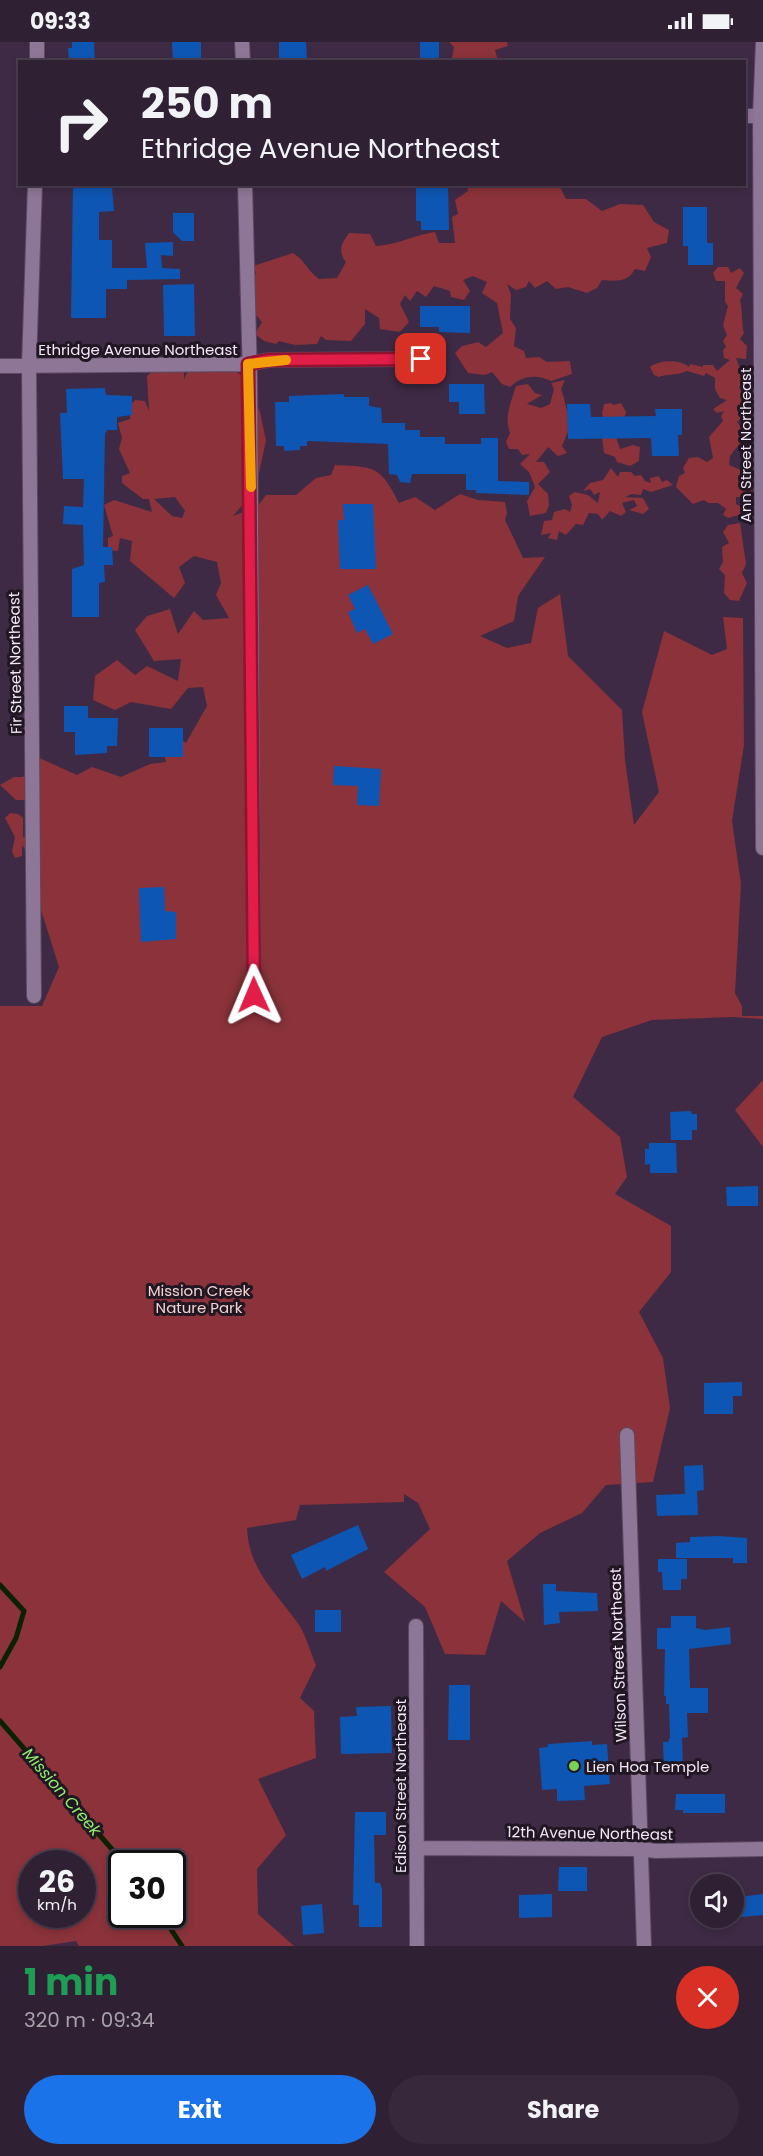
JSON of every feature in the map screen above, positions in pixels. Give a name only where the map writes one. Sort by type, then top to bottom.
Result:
[{"type":"street","points":[[37,42],[37,60]]},
{"type":"street","points":[[242,42],[243,60]]},
{"type":"street","name":"Ann Street Northeast","points":[[763,42],[760,116],[763,848]]},
{"type":"street","points":[[746,116],[760,116]]},
{"type":"street","name":"Fir Street Northeast","points":[[34,186],[29,366],[34,996]]},
{"type":"street","points":[[245,186],[254,995]]},
{"type":"street","name":"Ethridge Avenue Northeast","points":[[0,366],[248,364],[269,360],[421,359]]},
{"type":"street","name":"Wilson Street Northeast","points":[[627,1435],[644,1946]]},
{"type":"street","name":"Edison Street Northeast","points":[[416,1626],[417,1946]]},
{"type":"street","name":"12th Avenue Northeast","points":[[417,1848],[641,1848],[656,1851],[763,1849]]},
{"type":"green space","points":[[449,42],[507,42],[508,46],[495,50],[498,60],[455,60],[452,58],[454,47]]},
{"type":"green space","points":[[467,186],[560,186],[566,199],[586,199],[602,211],[620,204],[643,205],[654,222],[669,230],[667,243],[647,248],[651,257],[645,271],[635,269],[625,279],[602,280],[597,288],[587,293],[568,287],[556,289],[547,281],[535,288],[529,281],[526,287],[516,290],[507,284],[511,294],[510,319],[516,328],[514,346],[524,351],[526,358],[539,357],[547,362],[570,361],[572,374],[551,381],[540,377],[525,378],[510,387],[502,384],[492,372],[485,375],[468,373],[455,353],[462,346],[478,342],[486,347],[503,333],[497,303],[482,293],[487,282],[473,276],[463,280],[470,291],[464,300],[451,297],[450,291],[434,286],[426,297],[417,291],[410,301],[405,295],[400,304],[409,322],[400,332],[380,329],[379,318],[365,309],[365,324],[351,341],[326,340],[321,336],[317,344],[295,345],[279,341],[276,344],[264,341],[255,334],[262,322],[239,294],[256,273],[253,266],[293,253],[319,279],[337,278],[346,262],[343,258],[342,247],[349,233],[370,234],[376,246],[435,232],[439,243],[455,243],[452,217],[458,214],[455,200],[468,191]]},
{"type":"green space","points":[[718,267],[728,267],[731,273],[740,268],[744,273],[736,288],[743,294],[740,300],[744,333],[740,339],[747,346],[746,359],[736,358],[745,382],[739,387],[747,402],[745,415],[737,422],[744,431],[744,438],[730,456],[729,465],[748,473],[753,481],[751,497],[736,497],[736,504],[740,506],[743,514],[728,518],[723,515],[726,509],[718,503],[708,503],[704,500],[693,504],[676,487],[679,476],[685,473],[683,468],[689,458],[698,457],[707,462],[713,458],[709,437],[723,421],[721,416],[724,411],[717,413],[713,409],[727,400],[720,398],[715,389],[715,378],[706,373],[704,376],[687,371],[659,377],[654,375],[650,367],[670,361],[689,367],[690,364],[703,367],[703,365],[713,365],[717,371],[730,360],[724,358],[723,350],[726,347],[723,341],[727,335],[723,325],[728,306],[725,302],[725,281],[716,281],[713,273]]},
{"type":"green space","name":"Mission Creek Nature Park","points":[[169,356],[184,368],[184,379],[189,369],[218,359],[257,386],[253,396],[260,412],[266,441],[255,491],[233,516],[257,507],[266,495],[296,495],[316,478],[331,475],[335,465],[368,468],[375,471],[387,482],[399,503],[415,497],[435,510],[460,494],[478,500],[505,502],[507,513],[505,520],[523,558],[545,557],[518,596],[514,621],[480,636],[507,648],[531,643],[538,608],[560,594],[568,656],[622,710],[625,760],[634,825],[659,792],[642,712],[664,631],[712,655],[727,649],[723,617],[743,618],[744,745],[732,821],[741,884],[735,993],[742,1006],[742,1016],[763,1016],[763,1019],[733,1017],[652,1020],[602,1037],[573,1097],[620,1137],[627,1177],[615,1194],[671,1226],[671,1272],[639,1312],[663,1358],[670,1408],[653,1482],[606,1485],[582,1513],[540,1533],[507,1561],[525,1622],[501,1601],[485,1655],[445,1654],[425,1607],[384,1572],[430,1529],[418,1503],[404,1494],[404,1502],[300,1505],[296,1520],[247,1528],[252,1556],[258,1568],[300,1627],[316,1665],[300,1698],[314,1711],[316,1758],[258,1779],[286,1835],[257,1869],[258,1914],[294,1946],[79,1946],[76,1941],[43,1946],[0,1946],[0,1006],[42,1006],[59,967],[35,891],[40,872],[22,845],[22,856],[15,858],[12,852],[15,837],[5,818],[10,813],[18,814],[23,818],[23,837],[37,838],[40,830],[31,825],[30,800],[16,800],[0,785],[14,777],[23,777],[35,756],[77,775],[92,767],[121,777],[150,764],[166,762],[162,746],[178,736],[186,743],[207,706],[203,687],[188,688],[171,709],[131,702],[115,710],[93,700],[95,676],[117,660],[135,675],[147,666],[178,681],[181,659],[154,661],[135,630],[147,616],[170,609],[178,634],[194,611],[203,620],[229,618],[216,595],[221,583],[217,562],[194,556],[179,567],[185,583],[174,598],[130,561],[132,541],[120,538],[118,551],[108,550],[108,538],[113,536],[104,505],[114,500],[152,512],[149,499],[143,499],[122,483],[122,476],[130,473],[119,449],[122,438],[118,423],[130,419],[129,407],[135,400],[145,401],[149,411],[147,376]],"holes":[[[175,497],[185,511],[182,518],[172,516],[154,499]]]},
{"type":"green space","points":[[565,380],[561,389],[572,422],[562,446],[567,453],[558,456],[548,447],[536,462],[544,462],[550,472],[538,484],[548,494],[549,505],[546,513],[530,516],[527,501],[535,487],[529,472],[520,464],[530,454],[522,455],[518,449],[509,449],[506,442],[510,433],[508,415],[510,404],[516,386],[528,384],[535,393],[542,395],[527,404],[541,408],[550,404],[554,389],[551,383]]},
{"type":"green space","points":[[621,403],[626,412],[624,419],[605,420],[602,414],[604,404],[613,405]]},
{"type":"green space","points":[[616,437],[620,449],[633,445],[640,447],[639,461],[630,466],[617,462],[615,457],[604,453],[602,438]]},
{"type":"green space","points":[[611,468],[618,477],[620,472],[631,472],[635,476],[641,475],[645,481],[651,483],[650,478],[659,476],[662,482],[667,480],[673,485],[651,492],[643,489],[641,495],[632,494],[625,497],[643,498],[649,509],[643,514],[629,510],[637,506],[634,500],[622,503],[626,512],[621,516],[610,511],[602,520],[598,514],[589,513],[583,525],[576,524],[566,535],[559,531],[557,540],[548,538],[551,533],[541,535],[544,521],[552,520],[554,512],[565,509],[570,512],[572,505],[569,496],[575,492],[588,495],[598,503],[600,492],[594,495],[590,489],[583,491],[590,483],[603,480]]},
{"type":"green space","points":[[740,523],[746,564],[742,573],[747,583],[739,601],[730,600],[724,593],[725,575],[719,569],[723,562],[722,547],[729,543],[723,532],[728,525]]},
{"type":"green space","points":[[763,1080],[763,1147],[735,1110]]},
{"type":"building","points":[[72,42],[94,42],[95,60],[69,60],[68,48],[72,48]]},
{"type":"building","points":[[172,42],[201,42],[201,60],[173,60]]},
{"type":"building","points":[[279,42],[306,42],[307,59],[279,60]]},
{"type":"building","points":[[420,42],[439,42],[439,60],[420,60]]},
{"type":"building","points":[[73,186],[112,187],[114,211],[99,212],[99,240],[112,240],[112,268],[147,268],[145,243],[173,242],[173,256],[161,255],[162,268],[180,269],[180,279],[127,280],[127,289],[106,289],[106,318],[71,318]]},
{"type":"building","points":[[416,186],[448,186],[449,230],[421,230],[421,221],[416,221]]},
{"type":"building","points":[[683,207],[707,207],[707,243],[713,243],[713,265],[688,265],[688,246],[683,246]]},
{"type":"building","points":[[173,213],[194,213],[194,241],[182,241],[173,232]]},
{"type":"building","points":[[194,284],[195,336],[164,336],[163,285]]},
{"type":"building","points":[[420,306],[470,306],[470,333],[439,332],[439,327],[420,327]]},
{"type":"building","points":[[449,384],[484,384],[485,414],[459,414],[459,402],[449,402]]},
{"type":"building","points":[[105,388],[106,395],[132,396],[132,415],[117,417],[117,430],[107,430],[105,434],[103,547],[112,547],[113,565],[104,565],[105,582],[99,583],[99,617],[72,617],[72,569],[84,565],[83,525],[63,524],[64,506],[83,507],[84,479],[63,479],[60,413],[67,413],[66,389]]},
{"type":"building","points":[[344,394],[344,397],[369,397],[369,406],[381,408],[382,423],[405,423],[405,430],[420,430],[420,437],[445,437],[445,444],[481,444],[481,438],[498,438],[498,481],[529,482],[529,495],[476,493],[476,490],[466,490],[466,474],[412,474],[410,483],[400,482],[397,475],[389,474],[388,444],[307,441],[307,446],[300,446],[300,450],[284,451],[284,446],[276,446],[275,402],[289,402],[289,396]]},
{"type":"building","points":[[567,404],[590,404],[591,417],[656,416],[655,409],[682,409],[682,435],[678,435],[679,456],[652,456],[651,438],[568,439]]},
{"type":"building","points":[[343,504],[373,504],[376,569],[340,569],[338,520],[344,520]]},
{"type":"building","points":[[368,585],[393,634],[373,644],[365,629],[357,633],[348,612],[355,609],[348,595]]},
{"type":"building","points":[[64,706],[88,706],[88,718],[118,718],[117,746],[107,746],[107,753],[75,755],[75,732],[64,732]]},
{"type":"building","points":[[149,728],[183,728],[183,757],[149,757]]},
{"type":"building","points":[[334,766],[381,769],[379,806],[357,805],[358,786],[333,785]]},
{"type":"building","points":[[164,887],[165,911],[176,912],[176,939],[141,942],[139,888]]},
{"type":"building","points":[[691,1111],[692,1114],[697,1114],[697,1130],[692,1130],[692,1140],[671,1140],[670,1112]]},
{"type":"building","points":[[649,1143],[676,1143],[677,1173],[650,1173],[650,1164],[645,1165],[645,1149],[649,1149]]},
{"type":"building","points":[[758,1186],[758,1206],[727,1206],[726,1187]]},
{"type":"building","points":[[742,1382],[742,1396],[733,1396],[733,1414],[704,1414],[704,1383]]},
{"type":"building","points":[[703,1465],[704,1490],[697,1491],[698,1515],[657,1516],[656,1495],[685,1494],[684,1466]]},
{"type":"building","points":[[358,1525],[368,1549],[326,1571],[325,1567],[302,1579],[291,1555]]},
{"type":"building","points":[[690,1537],[747,1538],[747,1563],[733,1563],[733,1558],[676,1558],[676,1543],[690,1542]]},
{"type":"building","points":[[658,1559],[687,1559],[687,1579],[681,1579],[681,1590],[663,1590],[662,1572],[658,1572]]},
{"type":"building","points":[[543,1584],[556,1584],[556,1591],[597,1593],[598,1611],[559,1612],[560,1623],[544,1625]]},
{"type":"building","points":[[315,1610],[341,1610],[341,1632],[315,1632]]},
{"type":"building","points":[[671,1616],[696,1616],[696,1628],[705,1630],[730,1627],[731,1644],[689,1649],[690,1688],[708,1688],[708,1713],[687,1713],[688,1737],[682,1738],[683,1768],[664,1768],[663,1742],[668,1742],[670,1737],[669,1704],[666,1704],[666,1696],[664,1696],[665,1649],[657,1649],[657,1628],[671,1628]]},
{"type":"building","points":[[449,1685],[470,1685],[470,1740],[448,1740]]},
{"type":"building","points":[[391,1706],[392,1753],[341,1754],[340,1717],[357,1716],[356,1707]]},
{"type":"building","name":"Lien Hoa Temple","points":[[592,1741],[592,1745],[607,1744],[610,1784],[584,1786],[585,1800],[557,1801],[557,1789],[542,1790],[539,1748],[548,1747],[548,1744]]},
{"type":"building","points":[[676,1794],[725,1794],[725,1813],[683,1813],[683,1810],[675,1810]]},
{"type":"building","points":[[355,1812],[386,1812],[386,1835],[374,1835],[375,1883],[380,1883],[382,1889],[382,1927],[359,1927],[359,1905],[353,1905]]},
{"type":"building","points":[[559,1867],[587,1867],[587,1891],[558,1891]]},
{"type":"building","points":[[552,1894],[552,1917],[519,1918],[519,1895]]},
{"type":"building","points":[[763,1894],[763,1915],[744,1917],[744,1896]]},
{"type":"building","points":[[322,1904],[324,1933],[303,1935],[301,1906]]},
{"type":"waterway","name":"Mission Creek","points":[[0,1585],[24,1611],[16,1638],[0,1667]]},
{"type":"waterway","name":"Mission Creek","points":[[0,1721],[113,1850]]},
{"type":"waterway","name":"Mission Creek","points":[[170,1928],[182,1946]]},
{"type":"slow traffic","points":[[251,487],[248,364],[286,360]]},
{"type":"place","name":"Lien Hoa Temple","points":[[574,1766]]},
{"type":"route","points":[[254,995],[250,378],[248,364],[269,360],[421,359]]}]
